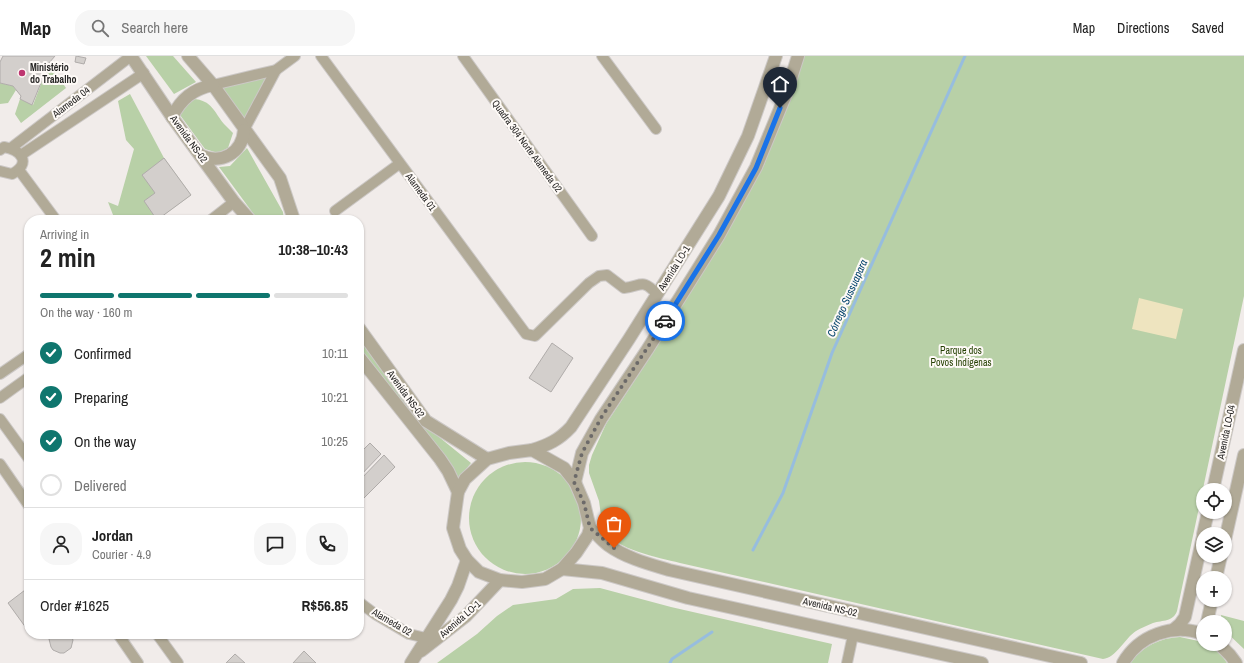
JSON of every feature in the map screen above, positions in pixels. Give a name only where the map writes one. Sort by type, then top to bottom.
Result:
[{"type":"street","name":"Avenida NS-02","points":[[131,56],[144,73],[172,117],[245,215]]},
{"type":"street","name":"Alameda 04","points":[[4,147],[131,56]]},
{"type":"street","points":[[188,56],[212,85],[280,178],[292,215]]},
{"type":"street","points":[[172,117],[180,103],[198,89],[276,70],[295,56]]},
{"type":"street","name":"Alameda 01","points":[[321,56],[526,334],[535,336],[589,283],[599,276],[607,275],[624,288],[638,284],[648,286],[658,294]]},
{"type":"street","name":"Quadra 304 Norte Alameda 02","points":[[463,56],[592,236]]},
{"type":"street","points":[[602,56],[656,129]]},
{"type":"street","name":"Avenida LO-1","points":[[532,450],[550,444],[562,436],[571,427],[720,196],[748,136],[776,56]]},
{"type":"street","name":"Avenida LO-1","points":[[574,482],[582,453],[601,418],[647,350],[719,235],[756,168],[786,94],[798,56]]},
{"type":"street","points":[[200,154],[206,157],[218,159],[229,156],[235,152],[242,142],[244,130],[276,70]]},
{"type":"street","name":"Alameda 04","points":[[22,155],[144,73]]},
{"type":"street","points":[[3,173],[12,174],[19,170],[23,164],[22,155],[15,149],[4,147]]},
{"type":"street","points":[[335,210],[400,164]]},
{"type":"street","points":[[19,170],[52,215]]},
{"type":"street","points":[[3,173],[36,195]]},
{"type":"street","points":[[217,215],[234,202]]},
{"type":"street","name":"Avenida NS-02","points":[[364,335],[426,421],[487,459]]},
{"type":"street","name":"Avenida LO-04","points":[[1215,483],[1244,350]]},
{"type":"street","points":[[0,374],[24,357]]},
{"type":"street","name":"Avenida NS-02","points":[[364,363],[440,460],[448,471],[458,492]]},
{"type":"street","points":[[0,398],[24,381]]},
{"type":"street","points":[[0,419],[24,452]]},
{"type":"street","points":[[532,450],[564,468],[574,482],[584,503],[590,528],[588,535],[576,553],[562,569],[545,579],[522,582],[500,580],[479,572],[466,560],[460,549],[453,528],[458,492],[465,480],[487,459],[509,453],[532,450]]},
{"type":"street","points":[[1228,527],[1244,459]]},
{"type":"street","points":[[0,464],[24,499]]},
{"type":"street","name":"Avenida NS-02","points":[[590,528],[608,545],[635,559],[707,580],[1081,663]]},
{"type":"street","name":"Avenida LO-1","points":[[414,659],[458,586],[466,560]]},
{"type":"street","points":[[1173,630],[1185,617],[1197,563]]},
{"type":"street","points":[[562,569],[602,573],[701,601],[981,663]]},
{"type":"street","name":"Avenida LO-1","points":[[414,659],[466,616],[500,580]]},
{"type":"street","name":"Alameda 02","points":[[364,606],[408,634],[426,638]]},
{"type":"street","points":[[1122,663],[1144,640],[1159,633],[1173,630],[1187,630],[1196,632]]},
{"type":"street","points":[[847,663],[853,635]]},
{"type":"street","points":[[121,639],[138,663]]},
{"type":"street","points":[[161,639],[178,663]]},
{"type":"street","points":[[1226,651],[1236,663]]},
{"type":"green space","points":[[146,56],[173,56],[196,82],[174,94]]},
{"type":"green space","name":"Parque dos Povos Indígenas","points":[[802,56],[1244,56],[1244,296],[1204,483],[1196,483],[1197,519],[1177,611],[1173,617],[1153,623],[1136,631],[1116,652],[1108,658],[1103,659],[660,558],[627,548],[609,537],[603,530],[599,501],[589,473],[589,465],[592,455],[606,424],[675,319],[692,286],[724,236],[764,165],[792,91]]},
{"type":"green space","points":[[49,63],[66,88],[21,123],[15,114],[20,99],[33,105]]},
{"type":"green space","points":[[276,70],[244,130],[213,85]]},
{"type":"green space","points":[[0,83],[13,86],[16,90],[8,103],[0,104]]},
{"type":"green space","points":[[130,94],[164,158],[191,195],[164,215],[113,215],[108,202],[118,206],[134,149],[126,140],[118,101]]},
{"type":"green space","points":[[193,99],[209,104],[233,133],[228,148],[218,153],[205,149],[180,115],[185,105]]},
{"type":"green space","points":[[247,148],[283,215],[254,215],[219,167],[230,166]]},
{"type":"green space","points":[[364,346],[423,424],[471,463],[457,480],[364,358]]},
{"type":"green space","points":[[525,462],[546,466],[564,479],[577,497],[581,518],[577,539],[564,557],[546,570],[525,574],[504,570],[486,557],[473,539],[469,518],[473,497],[486,479],[504,466]]},
{"type":"green space","points":[[600,588],[671,607],[832,644],[828,663],[437,663],[477,634],[497,616],[513,605],[556,599],[573,589]]},
{"type":"green space","points":[[1232,618],[1244,621],[1244,649],[1232,638]]},
{"type":"green space","points":[[1180,637],[1196,640],[1196,651],[1218,651],[1227,663],[1130,663],[1140,652],[1152,644]]},
{"type":"sand","points":[[1139,298],[1183,309],[1176,339],[1132,329]]},
{"type":"building","name":"Ministério do Trabalho","points":[[3,56],[55,56],[49,63],[32,105],[20,99],[21,96],[13,86],[0,83],[0,62]]},
{"type":"building","points":[[76,56],[86,58],[84,64],[75,62]]},
{"type":"building","points":[[164,158],[191,195],[164,215],[154,215],[144,201],[155,193],[142,175]]},
{"type":"building","points":[[552,343],[573,358],[551,392],[529,378]]},
{"type":"building","points":[[370,443],[381,454],[364,472],[364,449]]},
{"type":"building","points":[[384,455],[395,467],[364,498],[364,476]]},
{"type":"building","points":[[24,591],[24,625],[8,603]]},
{"type":"building","points":[[49,639],[73,640],[71,648],[64,653],[53,650]]},
{"type":"building","points":[[304,651],[316,663],[293,663]]},
{"type":"building","points":[[235,654],[245,663],[226,663]]},
{"type":"waterway","name":"Córrego Sussuapara","points":[[753,550],[783,493],[832,353],[965,56]]},
{"type":"waterway","name":"Córrego Sussuapara","points":[[670,663],[672,659],[712,632]]},
{"type":"way so far","points":[[614,548],[608,545],[590,528],[584,503],[574,482],[582,453],[601,418],[665,321]]},
{"type":"place","name":"Ministério do Trabalho","points":[[22,73]]},
{"type":"route","points":[[665,321],[719,235],[756,168],[780,108]]}]
